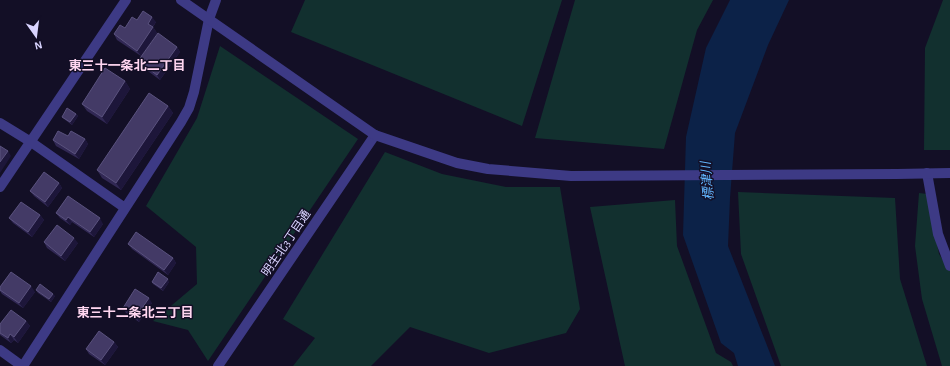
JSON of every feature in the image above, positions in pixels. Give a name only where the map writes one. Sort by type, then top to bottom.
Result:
[{"type":"street","points":[[0,187],[126,0]]},
{"type":"street","points":[[181,0],[375,135],[457,163],[488,169],[571,176],[950,173]]},
{"type":"street","points":[[0,350],[23,366],[181,122],[189,108],[194,92],[209,19],[216,0]]},
{"type":"street","points":[[0,122],[125,208]]},
{"type":"street","name":"明生北3丁目通","points":[[218,366],[375,135]]},
{"type":"street","points":[[927,173],[938,234],[950,266]]},
{"type":"green space","points":[[305,0],[562,0],[522,126],[291,32]]},
{"type":"green space","points":[[575,0],[713,0],[697,30],[664,149],[535,138]]},
{"type":"green space","points":[[943,0],[950,0],[950,150],[924,150],[925,48]]},
{"type":"green space","points":[[220,46],[358,139],[208,361],[188,330],[153,321],[197,284],[196,247],[146,206],[197,118]]},
{"type":"green space","points":[[385,152],[442,174],[506,187],[560,187],[580,309],[566,333],[489,353],[410,327],[371,366],[293,366],[315,338],[283,319]]},
{"type":"green space","points":[[738,192],[895,198],[900,279],[927,366],[781,366],[741,254]]},
{"type":"green space","points":[[919,193],[927,194],[939,254],[950,271],[950,366],[942,366],[922,299],[915,246]]},
{"type":"green space","points":[[675,200],[677,246],[716,353],[731,362],[733,366],[625,366],[590,207]]},
{"type":"water","name":"標津川","points":[[730,0],[789,0],[768,45],[735,133],[728,246],[775,366],[738,366],[734,353],[721,343],[683,235],[686,137],[706,48]]},
{"type":"building","points":[[143,11],[152,17],[148,24],[153,27],[137,51],[114,34],[120,25],[125,28],[132,17],[137,20]]},
{"type":"building","points":[[158,33],[177,47],[157,75],[138,61]]},
{"type":"building","points":[[105,68],[125,81],[102,117],[82,104]]},
{"type":"building","points":[[149,93],[168,106],[116,183],[97,170]]},
{"type":"building","points":[[67,108],[76,114],[70,122],[62,117]]},
{"type":"building","points":[[58,131],[68,136],[71,131],[85,139],[75,154],[53,140]]},
{"type":"building","points":[[0,146],[8,151],[0,162]]},
{"type":"building","points":[[44,172],[59,183],[45,202],[30,191]]},
{"type":"building","points":[[68,196],[100,218],[90,232],[68,217],[66,220],[56,213]]},
{"type":"building","points":[[21,202],[40,215],[28,232],[9,218]]},
{"type":"building","points":[[57,225],[74,238],[61,256],[44,242]]},
{"type":"building","points":[[136,232],[173,258],[164,270],[128,244]]},
{"type":"building","points":[[11,272],[31,286],[19,303],[0,290],[0,287]]},
{"type":"building","points":[[158,272],[168,279],[161,288],[152,282]]},
{"type":"building","points":[[40,284],[53,294],[49,299],[36,290]]},
{"type":"building","points":[[135,289],[149,298],[136,317],[123,308]]},
{"type":"building","points":[[11,310],[26,321],[14,337],[10,334],[8,338],[0,333],[0,324]]},
{"type":"building","points":[[99,331],[114,342],[101,360],[86,349]]},
{"type":"district","name":"東三十一条北二丁目","points":[[127,66]]},
{"type":"district","name":"東三十二条北三丁目","points":[[135,313]]}]
